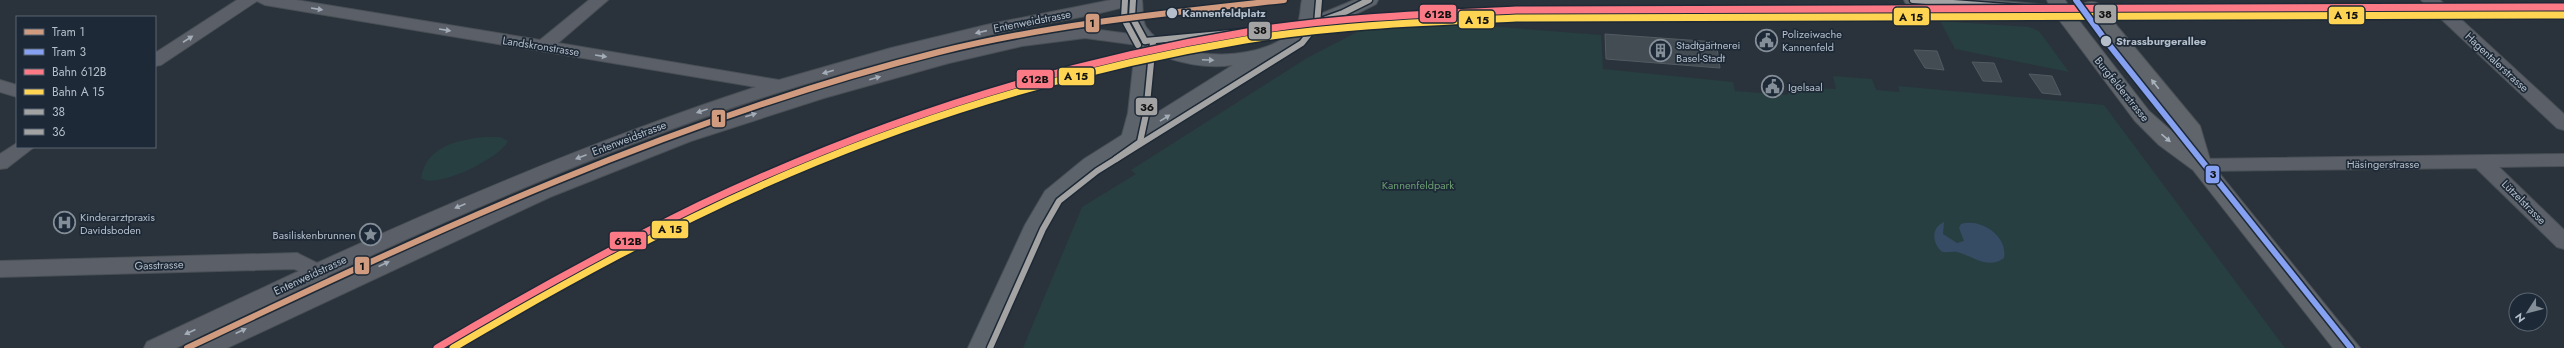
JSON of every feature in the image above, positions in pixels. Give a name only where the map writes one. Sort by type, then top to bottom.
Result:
[{"type":"main road","points":[[1133,0],[1132,17],[1145,41],[1166,53],[1191,59],[1226,61],[1264,55]]},
{"type":"main road","points":[[1307,26],[1312,16],[1311,0]]},
{"type":"main road","points":[[981,348],[1036,225],[1053,196],[1086,168],[1264,55],[1291,40],[1307,26],[1343,13],[1369,0]]},
{"type":"main road","points":[[1913,0],[2092,7],[2436,6],[2564,10]]},
{"type":"main road","name":"Burgfelderstrasse","points":[[2058,5],[2142,116],[2167,140],[2201,165],[2347,348]]},
{"type":"main road","name":"Burgfelderstrasse","points":[[2092,7],[2192,131],[2201,165]]},
{"type":"main road","points":[[1132,139],[1138,113],[1145,41]]},
{"type":"street","points":[[156,60],[249,0]]},
{"type":"street","name":"Landskronstrasse","points":[[265,0],[779,86],[817,94]]},
{"type":"street","points":[[544,46],[599,0]]},
{"type":"street","name":"Entenweidstrasse","points":[[206,348],[410,228],[533,175],[673,121],[779,86],[933,43],[1016,24],[1101,8],[1128,0]]},
{"type":"street","name":"Hagentalerstrasse","points":[[2436,6],[2564,124]]},
{"type":"street","name":"Entenweidstrasse","points":[[155,348],[684,137],[817,94],[945,59],[1044,37],[1085,33],[1145,41]]},
{"type":"street","points":[[0,86],[16,91]]},
{"type":"street","points":[[0,163],[22,148]]},
{"type":"street","name":"Häsingerstrasse","points":[[2201,165],[2483,163],[2564,160]]},
{"type":"street","name":"Lützelstrasse","points":[[2483,163],[2564,242]]},
{"type":"street","name":"Gasstrasse","points":[[0,269],[288,261],[305,264],[320,282]]},
{"type":"green space","name":"Kannenfeldpark","points":[[1384,18],[1601,35],[1603,69],[1733,82],[1735,91],[1788,95],[1787,87],[1836,89],[1833,76],[1872,79],[1876,90],[1900,92],[1898,86],[2104,105],[2285,348],[1023,348],[1082,207],[1136,174],[1131,170],[1307,58]]},
{"type":"green space","points":[[1940,21],[2029,27],[2039,31],[2069,72],[1955,49]]},
{"type":"green space","points":[[484,137],[500,137],[508,141],[503,148],[493,156],[453,176],[440,180],[428,181],[421,178],[424,167],[436,152],[454,143]]},
{"type":"water","points":[[1944,222],[1943,234],[1957,243],[1964,241],[1959,228],[1961,224],[1977,224],[1992,230],[2002,243],[2004,258],[1992,263],[1980,261],[1957,252],[1941,251],[1936,244],[1934,235],[1937,228]]},
{"type":"building","name":"Stadtgärtnerei Basel-Stadt","points":[[1605,34],[1716,42],[1720,68],[1606,59]]},
{"type":"building","points":[[1914,50],[1937,51],[1944,70],[1925,68]]},
{"type":"building","points":[[1972,62],[1994,63],[2002,82],[1983,81]]},
{"type":"building","points":[[2029,74],[2052,76],[2061,95],[2042,93]]},
{"type":"tram line","name":"1","points":[[187,348],[279,304],[463,220],[556,180],[649,143],[744,109],[840,79],[982,42],[1110,20],[1284,0]]},
{"type":"tram line","name":"3","points":[[2076,0],[2106,41],[2351,348]]},
{"type":"rail line","name":"612B","points":[[437,348],[628,241],[701,205],[776,171],[852,140],[929,112],[1007,87],[1086,65],[1166,47],[1247,32],[1347,20],[1516,10],[2564,7]]},
{"type":"transit line","name":"36","points":[[1125,0],[1124,19],[1138,45]]},
{"type":"transit line","name":"38","points":[[1133,0],[1132,17],[1145,41]]},
{"type":"transit line","name":"36","points":[[990,348],[1043,229],[1059,201],[1097,171],[1302,43],[1317,24],[1319,0]]},
{"type":"transit line","name":"38","points":[[1145,41],[1307,26],[1343,13],[1369,0]]},
{"type":"transit line","name":"38","points":[[1913,0],[2099,14],[2564,10]]},
{"type":"transit line","points":[[453,348],[623,253],[728,201],[790,173],[853,148],[917,124],[1046,84],[1112,67],[1245,40],[1346,28],[1516,18],[2564,15]]},
{"type":"transit line","name":"36","points":[[1116,159],[1140,142],[1146,114],[1153,42]]},
{"type":"place","name":"Kannenfeldplatz","points":[[1172,13]]},
{"type":"place","name":"Polizeiwache Kannenfeld","points":[[1766,40]]},
{"type":"place","name":"Strassburgerallee","points":[[2106,41]]},
{"type":"place","name":"Stadtgärtnerei Basel-Stadt","points":[[1661,51]]},
{"type":"place","name":"Igelsaal","points":[[1773,87]]},
{"type":"place","name":"Kinderarztpraxis Davidsboden","points":[[64,223]]},
{"type":"place","name":"Basiliskenbrunnen","points":[[371,235]]}]
